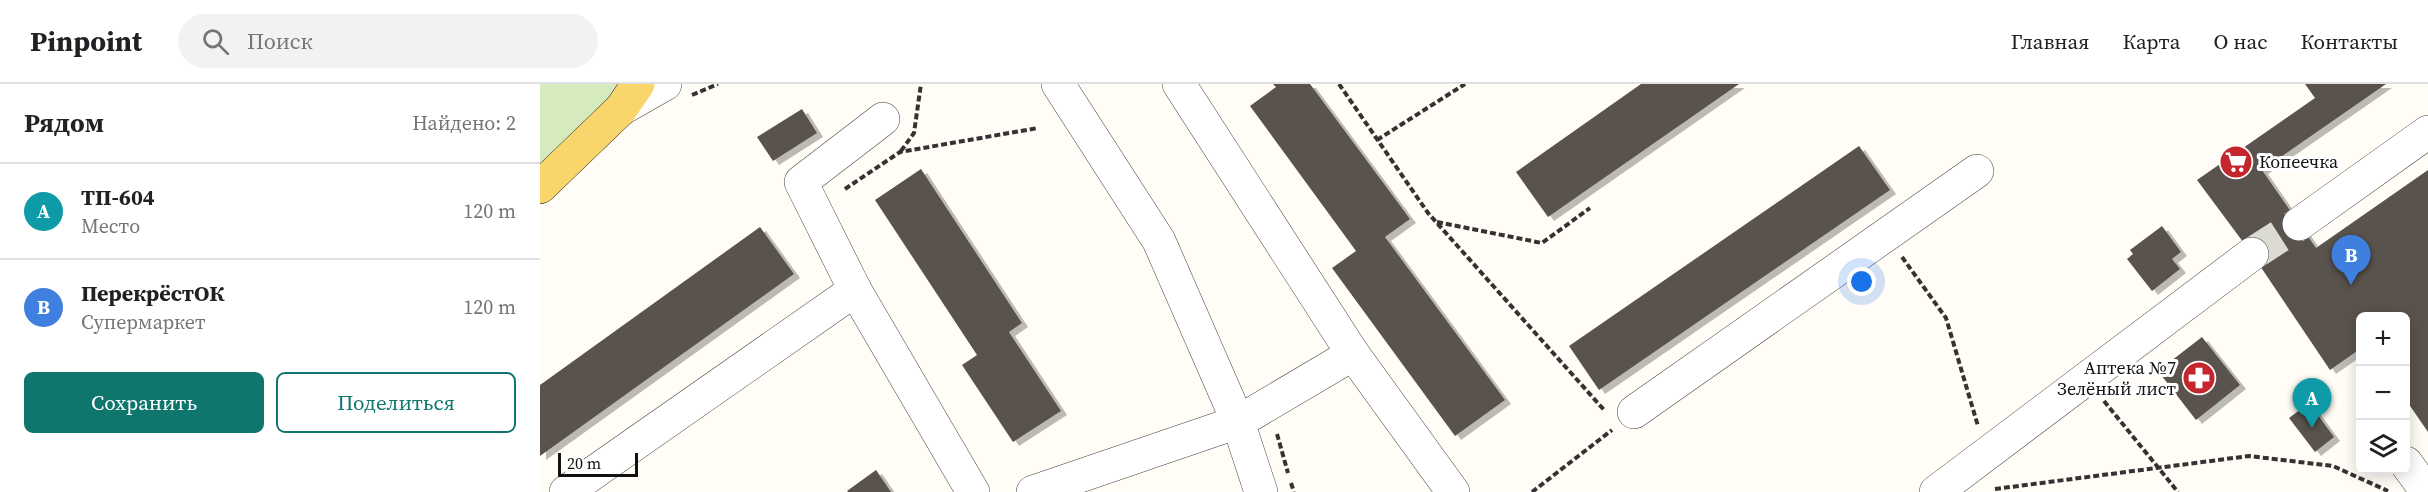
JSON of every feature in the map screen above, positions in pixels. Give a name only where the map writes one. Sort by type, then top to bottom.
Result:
[{"type":"main road","points":[[540,188],[630,97]]},
{"type":"street","points":[[630,97],[665,84]]},
{"type":"street","points":[[1058,84],[1159,241],[1238,422],[1261,492]]},
{"type":"street","points":[[1179,84],[1353,354],[1453,492]]},
{"type":"street","points":[[883,119],[801,182],[855,290],[973,492]]},
{"type":"street","points":[[2300,224],[2428,132]]},
{"type":"street","points":[[1626,419],[1977,171]]},
{"type":"street","points":[[1936,492],[2252,254]]},
{"type":"street","points":[[566,492],[855,290]]},
{"type":"street","points":[[1033,492],[1238,422],[1353,354]]},
{"type":"street","points":[[2410,469],[2427,492]]},
{"type":"path","points":[[1339,84],[1435,221],[1626,419],[1532,492]]},
{"type":"path","points":[[1377,140],[1465,84]]},
{"type":"path","points":[[815,208],[900,152],[1038,128]]},
{"type":"path","points":[[1435,221],[1542,243],[1590,208]]},
{"type":"path","points":[[1886,235],[1946,318],[1996,491],[2249,456],[2332,466],[2390,492]]},
{"type":"path","points":[[2086,379],[2178,492]]},
{"type":"path","points":[[1268,404],[1294,492]]},
{"type":"green space","points":[[540,84],[622,84],[540,180]]},
{"type":"building","points":[[1273,84],[1310,84],[1410,219],[1385,237],[1505,400],[1455,436],[1332,268],[1356,251],[1250,106],[1276,87]]},
{"type":"building","points":[[1641,84],[1739,84],[1548,217],[1516,172]]},
{"type":"building","points":[[2305,84],[2386,84],[2262,170],[2316,248],[2428,170],[2428,432],[2410,406],[2410,312],[2356,312],[2356,352],[2330,370],[2252,254],[2197,180],[2315,98]]},
{"type":"building","points":[[802,109],[817,133],[773,161],[757,137]]},
{"type":"building","points":[[1859,146],[1890,190],[1599,390],[1569,346]]},
{"type":"building","points":[[921,169],[1022,323],[1009,332],[1061,411],[1013,442],[962,365],[977,355],[875,200]]},
{"type":"building","points":[[2162,226],[2181,252],[2172,259],[2180,269],[2152,291],[2127,259],[2133,254],[2130,250]]},
{"type":"building","points":[[760,227],[794,274],[540,456],[540,385]]},
{"type":"building","name":"Аптека №7 Зелёный лист","points":[[2202,337],[2240,385],[2196,420],[2158,371]]},
{"type":"building","points":[[2309,403],[2334,437],[2315,452],[2289,418]]},
{"type":"building","points":[[876,470],[891,492],[847,491]]},
{"type":"tunnel","points":[[2252,254],[2299,224]]},
{"type":"place","name":"Копеечка","points":[[2236,162]]},
{"type":"place","name":"ПерекрёстОК","points":[[2351,285]]},
{"type":"place","name":"Аптека №7 Зелёный лист","points":[[2199,378]]},
{"type":"place","name":"ТП-604","points":[[2312,428]]}]
